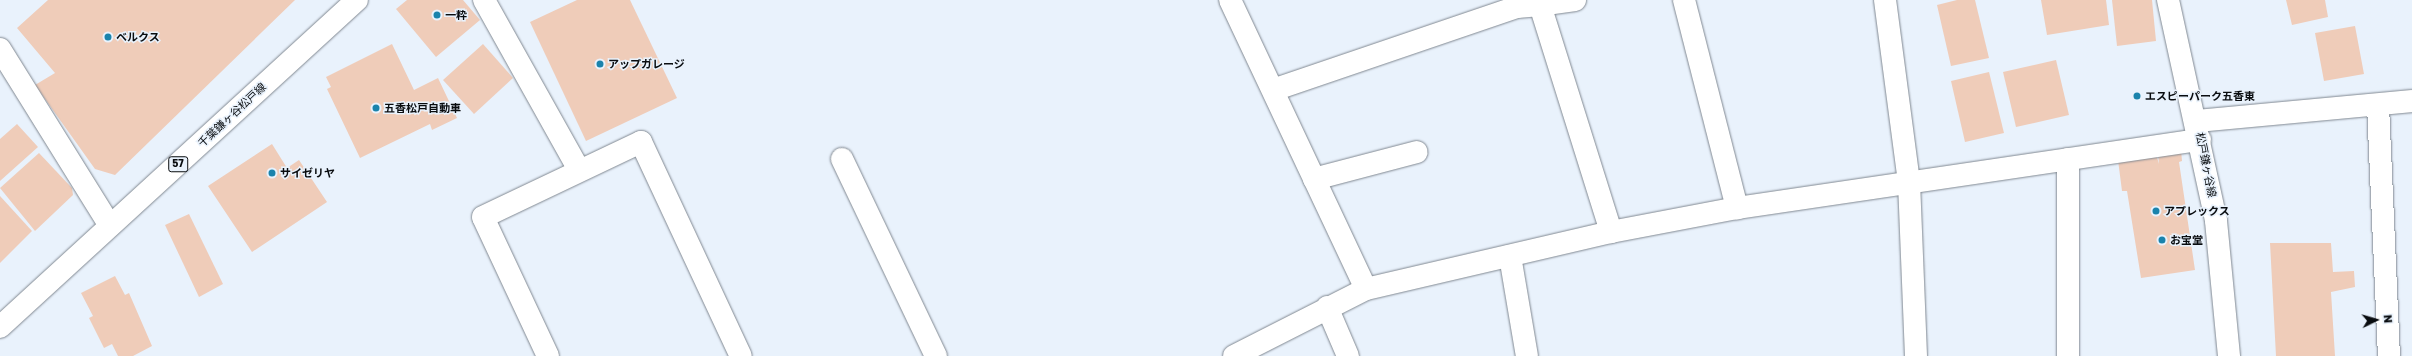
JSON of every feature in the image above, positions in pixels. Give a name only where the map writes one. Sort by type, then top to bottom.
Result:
[{"type":"street","name":"千葉鎌ヶ谷松戸線","points":[[0,327],[357,0]]},
{"type":"street","points":[[484,0],[579,170]]},
{"type":"street","points":[[1230,0],[1366,289]]},
{"type":"street","points":[[1273,90],[1517,7],[1575,0]]},
{"type":"street","points":[[1684,0],[1736,208]]},
{"type":"street","points":[[1885,0],[1909,182],[1916,356]]},
{"type":"street","name":"松戸鎌ヶ谷線","points":[[2168,0],[2199,130],[2216,221],[2229,356]]},
{"type":"street","points":[[1540,5],[1611,232]]},
{"type":"street","points":[[0,49],[110,226]]},
{"type":"street","points":[[1234,356],[1327,307],[1366,289],[1611,232],[1736,208],[2068,159],[2199,130],[2412,101]]},
{"type":"street","points":[[2378,105],[2389,356]]},
{"type":"street","points":[[548,356],[483,217],[579,170],[641,142],[741,356]]},
{"type":"street","points":[[1314,180],[1417,152]]},
{"type":"street","points":[[842,159],[936,356]]},
{"type":"street","points":[[2068,159],[2068,356]]},
{"type":"street","points":[[1510,256],[1527,356]]},
{"type":"street","points":[[1327,307],[1348,356]]},
{"type":"building","points":[[48,0],[295,0],[115,175],[95,169],[35,85],[55,73],[17,28]]},
{"type":"building","points":[[407,0],[463,0],[480,20],[436,57],[396,9]]},
{"type":"building","points":[[577,0],[630,0],[677,98],[586,141],[530,22]]},
{"type":"building","points":[[1957,0],[1975,0],[1989,58],[1951,66],[1937,5]]},
{"type":"building","points":[[2041,0],[2106,0],[2109,25],[2047,35]]},
{"type":"building","points":[[2112,0],[2152,0],[2156,41],[2117,46]]},
{"type":"building","points":[[2286,0],[2325,0],[2328,17],[2292,25]]},
{"type":"building","points":[[2355,26],[2364,74],[2324,81],[2315,33]]},
{"type":"building","points":[[392,44],[414,90],[438,78],[457,118],[432,130],[430,124],[360,158],[327,89],[331,87],[326,77]]},
{"type":"building","points":[[483,44],[513,78],[474,114],[443,80]]},
{"type":"building","points":[[2056,60],[2069,115],[2016,127],[2003,72]]},
{"type":"building","points":[[1989,72],[2004,133],[1965,142],[1951,81]]},
{"type":"building","points":[[17,124],[38,147],[0,181],[0,139]]},
{"type":"building","points":[[272,144],[287,168],[299,160],[327,202],[252,252],[208,186]]},
{"type":"building","points":[[2181,150],[2182,161],[2179,162],[2195,270],[2141,278],[2127,191],[2122,191],[2118,160],[2156,154],[2159,164],[2158,154]]},
{"type":"building","points":[[39,153],[72,188],[73,195],[35,231],[0,188]]},
{"type":"building","points":[[0,196],[32,231],[0,263]]},
{"type":"building","points":[[189,214],[223,284],[199,297],[165,225]]},
{"type":"building","points":[[2270,243],[2331,243],[2333,272],[2354,271],[2355,287],[2331,292],[2335,356],[2276,356]]},
{"type":"building","points":[[115,276],[125,295],[129,293],[152,346],[133,356],[118,356],[112,344],[104,348],[89,318],[93,316],[81,293]]},
{"type":"place","name":"一粋","points":[[437,15]]},
{"type":"place","name":"ベルクス","points":[[108,37]]},
{"type":"place","name":"アップガレージ","points":[[600,64]]},
{"type":"place","name":"エスピーパーク五香東","points":[[2137,96]]},
{"type":"place","name":"五香松戸自動車","points":[[376,108]]},
{"type":"place","name":"サイゼリヤ","points":[[272,173]]},
{"type":"place","name":"アプレックス","points":[[2156,211]]},
{"type":"place","name":"お宝堂","points":[[2162,240]]}]
